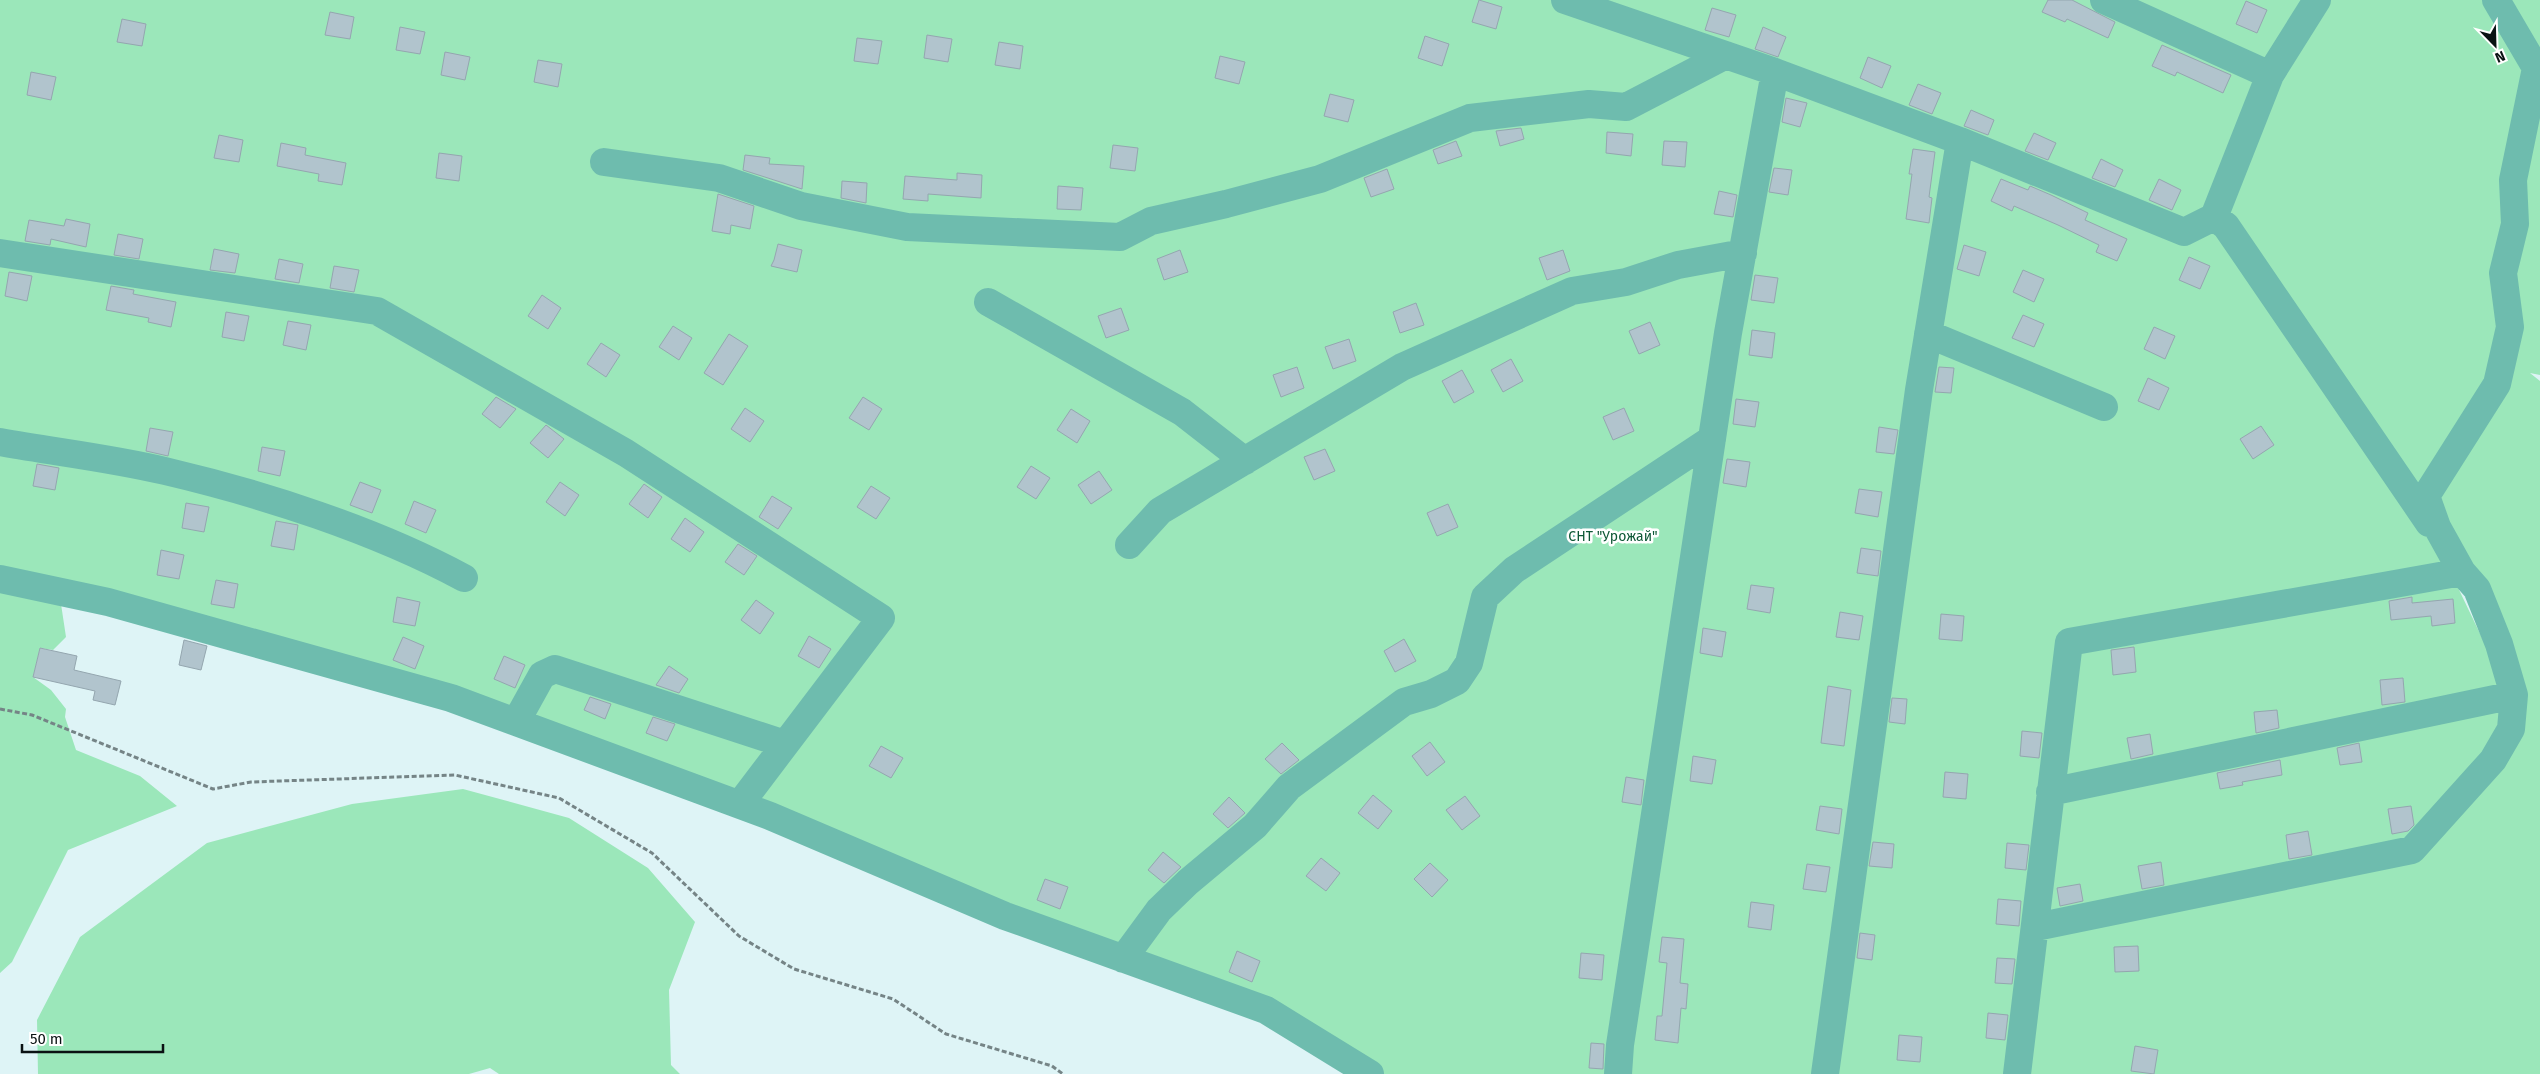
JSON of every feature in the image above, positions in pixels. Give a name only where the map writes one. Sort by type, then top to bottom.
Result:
[{"type":"lane","points":[[1565,0],[1776,72],[1960,142],[2184,232],[2214,217],[2270,75],[2318,0]]},
{"type":"lane","points":[[2104,0],[2270,75]]},
{"type":"lane","points":[[2462,572],[2438,527],[2426,496],[2497,384],[2510,327],[2503,273],[2515,224],[2513,180],[2536,68],[2496,0]]},
{"type":"lane","points":[[604,162],[719,178],[801,206],[908,227],[1120,237],[1151,221],[1226,204],[1320,178],[1470,118],[1589,104],[1626,107],[1726,55]]},
{"type":"lane","points":[[1618,1074],[1712,439],[1776,72]]},
{"type":"lane","points":[[1825,1074],[1928,334],[1960,142]]},
{"type":"lane","points":[[2036,927],[2412,850],[2493,760],[2510,728],[2514,695],[2499,644],[2477,589],[2462,572],[2226,226],[2214,217]]},
{"type":"lane","points":[[0,253],[377,311],[626,453],[881,618],[740,804]]},
{"type":"lane","points":[[1129,545],[1160,511],[1402,367],[1572,291],[1626,282],[1678,265],[1743,253]]},
{"type":"lane","points":[[988,302],[1182,412],[1245,460]]},
{"type":"lane","points":[[1928,334],[2104,407]]},
{"type":"lane","points":[[1124,959],[1159,910],[1188,882],[1255,826],[1289,787],[1404,702],[1431,694],[1457,681],[1469,663],[1485,597],[1514,570],[1712,439]]},
{"type":"lane","points":[[0,442],[164,471],[290,505],[429,559],[464,578]]},
{"type":"lane","points":[[2017,1074],[2069,642],[2462,572]]},
{"type":"lane","points":[[0,579],[108,602],[451,698],[740,804],[1005,916],[1266,1010],[1370,1074]]},
{"type":"lane","points":[[516,722],[542,675],[555,669],[785,744]]},
{"type":"lane","points":[[2050,792],[2514,695]]},
{"type":"path","points":[[0,709],[32,715],[213,789],[251,782],[455,775],[559,798],[652,853],[739,936],[794,969],[893,999],[946,1034],[1052,1066],[1063,1074]]},
{"type":"green space","name":"СНТ \"Урожай\"","points":[[0,0],[2540,0],[2540,375],[2530,373],[2540,381],[2540,1074],[1360,1074],[1291,1026],[488,712],[0,579]],"holes":[[[2429,469],[2497,669],[2415,498]]]},
{"type":"green space","points":[[0,586],[61,604],[66,637],[53,650],[40,648],[33,677],[51,690],[66,709],[65,717],[76,750],[140,776],[177,806],[68,850],[12,962],[0,973]]},
{"type":"green space","points":[[463,789],[569,818],[648,868],[695,922],[669,990],[671,1065],[680,1074],[499,1074],[490,1068],[469,1074],[38,1074],[37,1020],[80,937],[207,843],[352,804]]},
{"type":"building","points":[[1479,0],[1502,7],[1496,29],[1472,22]]},
{"type":"building","points":[[2048,0],[2072,0],[2115,22],[2108,38],[2067,19],[2065,22],[2042,12]]},
{"type":"building","points":[[2246,1],[2267,10],[2257,33],[2236,24]]},
{"type":"building","points":[[1712,8],[1736,15],[1729,37],[1705,30]]},
{"type":"building","points":[[330,12],[354,17],[350,39],[325,35]]},
{"type":"building","points":[[122,19],[146,24],[142,46],[117,42]]},
{"type":"building","points":[[400,27],[425,32],[420,54],[396,50]]},
{"type":"building","points":[[1763,27],[1786,37],[1778,57],[1755,49]]},
{"type":"building","points":[[927,35],[952,39],[948,62],[924,58]]},
{"type":"building","points":[[1425,36],[1449,44],[1442,66],[1418,58]]},
{"type":"building","points":[[857,38],[882,41],[878,64],[854,61]]},
{"type":"building","points":[[999,42],[1023,46],[1020,69],[995,65]]},
{"type":"building","points":[[2162,45],[2231,75],[2223,93],[2177,72],[2175,76],[2152,66]]},
{"type":"building","points":[[445,52],[470,57],[465,80],[441,75]]},
{"type":"building","points":[[1220,56],[1245,62],[1239,84],[1215,78]]},
{"type":"building","points":[[1868,57],[1891,66],[1882,88],[1860,78]]},
{"type":"building","points":[[538,60],[562,64],[558,87],[534,82]]},
{"type":"building","points":[[31,72],[56,77],[51,100],[27,95]]},
{"type":"building","points":[[1918,84],[1941,93],[1932,114],[1909,105]]},
{"type":"building","points":[[1330,94],[1354,100],[1348,122],[1324,116]]},
{"type":"building","points":[[1786,98],[1807,103],[1800,127],[1782,122]]},
{"type":"building","points":[[1971,110],[1994,120],[1988,135],[1964,126]]},
{"type":"building","points":[[1521,128],[1524,139],[1500,146],[1496,131]]},
{"type":"building","points":[[1607,132],[1633,134],[1631,156],[1606,153]]},
{"type":"building","points":[[2034,133],[2056,143],[2048,160],[2025,151]]},
{"type":"building","points":[[219,135],[243,140],[239,162],[214,158]]},
{"type":"building","points":[[1456,141],[1462,156],[1438,164],[1433,150]]},
{"type":"building","points":[[1664,141],[1687,142],[1685,167],[1662,165]]},
{"type":"building","points":[[281,143],[306,148],[305,155],[346,163],[342,185],[318,181],[319,174],[277,166]]},
{"type":"building","points":[[1113,145],[1138,148],[1135,171],[1110,168]]},
{"type":"building","points":[[1913,149],[1935,152],[1929,197],[1932,198],[1929,223],[1906,219]]},
{"type":"building","points":[[439,153],[462,156],[459,181],[436,178]]},
{"type":"building","points":[[745,155],[770,158],[769,164],[804,166],[802,189],[743,170]]},
{"type":"building","points":[[2101,159],[2123,170],[2115,187],[2092,178]]},
{"type":"building","points":[[1774,168],[1792,170],[1788,195],[1769,192]]},
{"type":"building","points":[[1387,169],[1394,189],[1371,197],[1364,178]]},
{"type":"building","points":[[957,173],[982,175],[981,198],[928,194],[928,201],[903,199],[905,176],[957,180]]},
{"type":"building","points":[[2001,179],[2028,190],[2030,186],[2051,195],[2088,213],[2085,220],[2127,239],[2117,261],[2096,252],[2099,245],[2058,225],[2014,206],[2012,211],[1991,201]]},
{"type":"building","points":[[2159,179],[2181,190],[2172,210],[2149,200]]},
{"type":"building","points":[[842,181],[867,183],[866,203],[841,198]]},
{"type":"building","points":[[1058,186],[1083,188],[1081,210],[1057,209]]},
{"type":"building","points":[[1719,191],[1737,195],[1733,217],[1714,214]]},
{"type":"building","points":[[718,194],[754,206],[750,229],[731,225],[730,234],[712,231]]},
{"type":"building","points":[[66,219],[90,224],[86,247],[51,239],[50,245],[25,241],[29,220],[64,226]]},
{"type":"building","points":[[118,234],[143,239],[139,259],[114,255]]},
{"type":"building","points":[[778,244],[802,250],[797,272],[771,266]]},
{"type":"building","points":[[1964,245],[1986,252],[1979,276],[1957,269]]},
{"type":"building","points":[[214,249],[239,254],[235,273],[210,270]]},
{"type":"building","points":[[1180,250],[1188,272],[1164,280],[1157,259]]},
{"type":"building","points":[[1563,250],[1570,271],[1547,280],[1539,258]]},
{"type":"building","points":[[2189,257],[2210,266],[2200,289],[2179,280]]},
{"type":"building","points":[[279,259],[303,264],[299,283],[275,279]]},
{"type":"building","points":[[334,266],[359,270],[354,292],[330,288]]},
{"type":"building","points":[[2023,270],[2044,279],[2034,302],[2013,292]]},
{"type":"building","points":[[9,272],[32,276],[27,301],[5,296]]},
{"type":"building","points":[[1755,275],[1778,278],[1774,303],[1751,300]]},
{"type":"building","points":[[111,286],[134,290],[133,294],[176,302],[171,327],[148,322],[149,318],[106,310]]},
{"type":"building","points":[[542,295],[561,308],[548,329],[528,316]]},
{"type":"building","points":[[1416,303],[1424,325],[1400,333],[1393,312]]},
{"type":"building","points":[[1121,308],[1129,330],[1106,338],[1098,316]]},
{"type":"building","points":[[226,312],[249,316],[244,341],[222,337]]},
{"type":"building","points":[[2023,315],[2044,324],[2034,347],[2012,338]]},
{"type":"building","points":[[288,321],[311,325],[306,350],[283,345]]},
{"type":"building","points":[[1650,322],[1660,345],[1639,354],[1629,331]]},
{"type":"building","points":[[673,326],[692,338],[679,360],[659,347]]},
{"type":"building","points":[[2154,327],[2175,336],[2165,359],[2144,349]]},
{"type":"building","points":[[1752,330],[1775,333],[1772,358],[1749,355]]},
{"type":"building","points":[[729,334],[748,346],[723,385],[704,373]]},
{"type":"building","points":[[1349,339],[1356,361],[1333,369],[1325,347]]},
{"type":"building","points":[[601,343],[620,355],[606,377],[587,364]]},
{"type":"building","points":[[1511,359],[1523,381],[1503,392],[1491,370]]},
{"type":"building","points":[[1297,367],[1304,388],[1281,397],[1273,375]]},
{"type":"building","points":[[1939,367],[1954,368],[1951,393],[1935,392]]},
{"type":"building","points":[[1462,370],[1474,392],[1454,403],[1442,381]]},
{"type":"building","points":[[2148,378],[2169,388],[2159,410],[2138,401]]},
{"type":"building","points":[[496,397],[516,409],[500,428],[482,414]]},
{"type":"building","points":[[863,397],[882,409],[869,430],[849,418]]},
{"type":"building","points":[[1736,399],[1759,402],[1755,427],[1733,424]]},
{"type":"building","points":[[745,408],[764,421],[750,442],[731,429]]},
{"type":"building","points":[[1624,408],[1634,431],[1613,440],[1603,417]]},
{"type":"building","points":[[1071,409],[1090,421],[1077,443],[1057,430]]},
{"type":"building","points":[[546,425],[564,439],[548,458],[530,443]]},
{"type":"building","points":[[2261,426],[2274,445],[2253,459],[2240,439]]},
{"type":"building","points":[[1879,427],[1898,430],[1894,454],[1876,452]]},
{"type":"building","points":[[150,428],[173,432],[168,456],[146,451]]},
{"type":"building","points":[[262,447],[285,451],[280,476],[258,471]]},
{"type":"building","points":[[1325,449],[1335,471],[1314,480],[1304,457]]},
{"type":"building","points":[[1727,459],[1750,462],[1746,487],[1723,483]]},
{"type":"building","points":[[37,464],[59,468],[55,490],[33,486]]},
{"type":"building","points":[[1031,466],[1050,478],[1036,499],[1017,487]]},
{"type":"building","points":[[1099,471],[1112,490],[1091,504],[1078,485]]},
{"type":"building","points":[[360,482],[381,490],[372,513],[350,505]]},
{"type":"building","points":[[560,482],[579,495],[565,516],[546,502]]},
{"type":"building","points":[[644,484],[662,497],[648,518],[629,504]]},
{"type":"building","points":[[871,486],[890,498],[876,519],[857,507]]},
{"type":"building","points":[[1859,489],[1882,492],[1878,517],[1855,513]]},
{"type":"building","points":[[772,496],[792,508],[778,529],[759,517]]},
{"type":"building","points":[[414,501],[436,510],[426,533],[405,524]]},
{"type":"building","points":[[186,503],[209,507],[204,532],[182,528]]},
{"type":"building","points":[[1448,504],[1458,527],[1437,536],[1427,513]]},
{"type":"building","points":[[685,518],[704,532],[690,552],[671,539]]},
{"type":"building","points":[[276,521],[298,525],[294,550],[271,546]]},
{"type":"building","points":[[738,544],[757,556],[744,575],[725,562]]},
{"type":"building","points":[[1861,548],[1881,551],[1878,576],[1857,573]]},
{"type":"building","points":[[161,550],[184,555],[179,579],[157,575]]},
{"type":"building","points":[[216,580],[238,584],[234,608],[211,604]]},
{"type":"building","points":[[1751,585],[1774,588],[1770,613],[1747,609]]},
{"type":"building","points":[[397,597],[420,602],[415,626],[393,622]]},
{"type":"building","points":[[2412,597],[2412,603],[2453,599],[2455,623],[2432,626],[2431,616],[2391,620],[2389,601]]},
{"type":"building","points":[[756,600],[774,613],[760,634],[741,620]]},
{"type":"building","points":[[1840,612],[1863,616],[1859,640],[1836,637]]},
{"type":"building","points":[[1941,614],[1964,616],[1962,641],[1939,639]]},
{"type":"building","points":[[1703,628],[1726,632],[1722,657],[1700,653]]},
{"type":"building","points":[[809,636],[831,649],[819,668],[798,656]]},
{"type":"building","points":[[403,637],[424,646],[415,669],[393,660]]},
{"type":"building","points":[[1404,639],[1416,661],[1395,672],[1384,651]]},
{"type":"building","points":[[184,640],[207,646],[201,670],[179,665]]},
{"type":"building","points":[[2134,647],[2136,672],[2113,675],[2111,650]]},
{"type":"building","points":[[40,648],[77,656],[74,670],[121,681],[115,705],[93,700],[95,691],[33,677]]},
{"type":"building","points":[[504,656],[525,665],[515,688],[494,679]]},
{"type":"building","points":[[669,666],[688,679],[679,693],[656,685]]},
{"type":"building","points":[[2403,678],[2405,702],[2382,705],[2380,680]]},
{"type":"building","points":[[1828,686],[1851,690],[1844,746],[1821,743]]},
{"type":"building","points":[[590,697],[611,704],[605,719],[584,710]]},
{"type":"building","points":[[1892,698],[1907,699],[1905,724],[1889,722]]},
{"type":"building","points":[[2277,710],[2279,728],[2256,733],[2254,712]]},
{"type":"building","points":[[653,717],[675,724],[667,741],[646,733]]},
{"type":"building","points":[[2022,731],[2042,733],[2039,758],[2020,756]]},
{"type":"building","points":[[2150,734],[2153,754],[2131,759],[2127,738]]},
{"type":"building","points":[[1430,742],[1445,762],[1427,776],[1412,756]]},
{"type":"building","points":[[1282,743],[1299,760],[1281,774],[1265,759]]},
{"type":"building","points":[[2359,743],[2362,762],[2340,765],[2337,748]]},
{"type":"building","points":[[881,746],[903,758],[891,778],[869,766]]},
{"type":"building","points":[[1693,756],[1716,760],[1712,784],[1690,781]]},
{"type":"building","points":[[2280,760],[2282,775],[2242,782],[2243,785],[2220,789],[2217,773]]},
{"type":"building","points":[[1945,772],[1968,774],[1966,799],[1943,797]]},
{"type":"building","points":[[1626,777],[1644,780],[1641,805],[1622,802]]},
{"type":"building","points":[[1373,795],[1392,811],[1378,829],[1358,813]]},
{"type":"building","points":[[1465,796],[1480,816],[1462,830],[1446,810]]},
{"type":"building","points":[[1229,797],[1245,813],[1228,828],[1213,814]]},
{"type":"building","points":[[1820,806],[1842,809],[1839,834],[1816,830]]},
{"type":"building","points":[[2411,806],[2414,825],[2408,831],[2392,834],[2388,809]]},
{"type":"building","points":[[2308,831],[2312,855],[2289,859],[2286,835]]},
{"type":"building","points":[[1873,842],[1894,844],[1892,868],[1869,866]]},
{"type":"building","points":[[2007,843],[2029,845],[2026,870],[2005,868]]},
{"type":"building","points":[[1163,852],[1181,867],[1164,883],[1148,870]]},
{"type":"building","points":[[1321,858],[1340,873],[1326,891],[1306,876]]},
{"type":"building","points":[[2161,862],[2164,885],[2142,889],[2138,866]]},
{"type":"building","points":[[1430,863],[1448,880],[1432,897],[1414,879]]},
{"type":"building","points":[[1807,864],[1830,867],[1826,892],[1803,889]]},
{"type":"building","points":[[1045,879],[1068,887],[1060,909],[1037,900]]},
{"type":"building","points":[[2080,884],[2083,901],[2060,906],[2057,888]]},
{"type":"building","points":[[1998,899],[2021,901],[2019,926],[1996,924]]},
{"type":"building","points":[[1751,902],[1774,905],[1771,930],[1748,927]]},
{"type":"building","points":[[1860,933],[1875,935],[1872,960],[1857,958]]},
{"type":"building","points":[[1662,937],[1684,939],[1680,983],[1688,984],[1686,1009],[1681,1008],[1678,1043],[1655,1040],[1657,1016],[1662,1016],[1667,963],[1659,962]]},
{"type":"building","points":[[2138,946],[2139,971],[2115,972],[2114,947]]},
{"type":"building","points":[[1237,951],[1260,961],[1252,982],[1229,972]]},
{"type":"building","points":[[1581,953],[1604,955],[1602,980],[1579,978]]},
{"type":"building","points":[[1997,958],[2015,959],[2012,984],[1995,983]]},
{"type":"building","points":[[1988,1013],[2008,1015],[2005,1040],[1986,1038]]},
{"type":"building","points":[[1899,1035],[1922,1037],[1920,1062],[1897,1060]]},
{"type":"building","points":[[1591,1043],[1604,1044],[1603,1069],[1589,1068]]},
{"type":"building","points":[[2135,1046],[2158,1050],[2154,1074],[2131,1071]]}]
